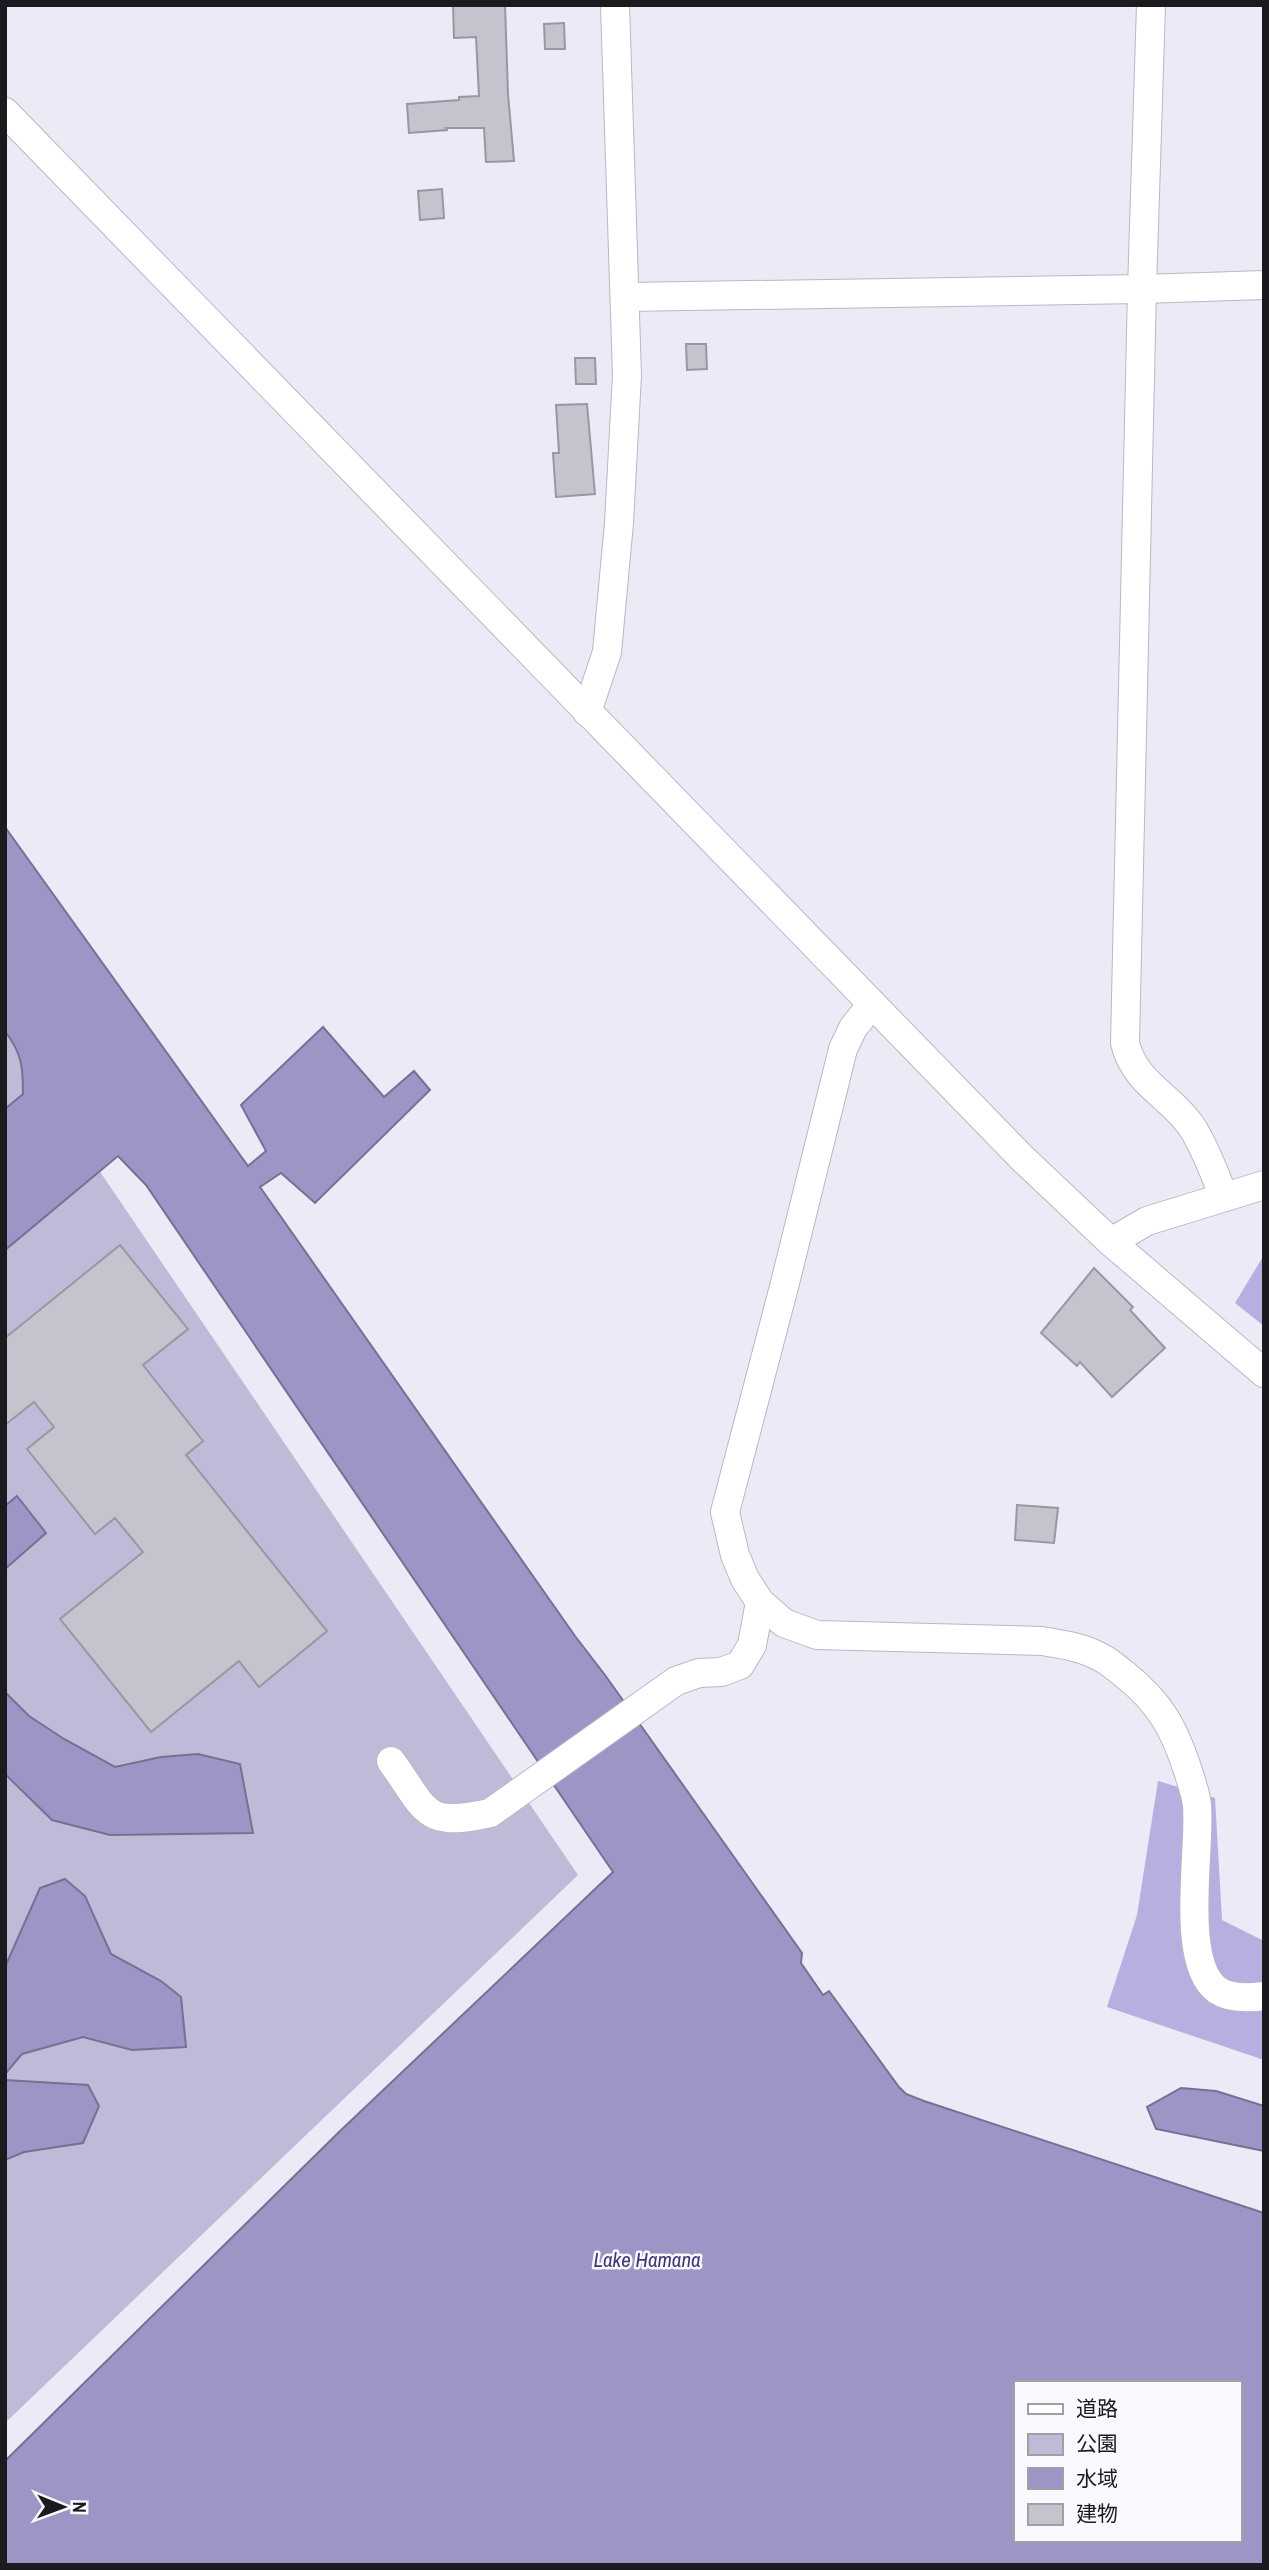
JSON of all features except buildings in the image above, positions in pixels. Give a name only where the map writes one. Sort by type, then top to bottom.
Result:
[{"type":"street","points":[[587,712],[607,652],[619,523],[627,375],[615,5]]},
{"type":"street","points":[[1151,5],[1125,1043],[1129,1058],[1138,1073],[1191,1125],[1208,1156],[1224,1197]]},
{"type":"street","points":[[5,112],[1021,1158],[1111,1242],[1264,1373]]},
{"type":"street","points":[[625,297],[1264,285]]},
{"type":"street","points":[[872,1004],[853,1028],[843,1049],[725,1512],[735,1555],[745,1579],[760,1602],[784,1623],[817,1635],[1042,1641],[1070,1646],[1099,1656],[1142,1688],[1161,1709],[1170,1724],[1181,1749],[1197,1803],[1197,1955],[1216,1989],[1225,1994],[1249,1998],[1264,1996]]},
{"type":"street","points":[[1111,1242],[1147,1222],[1264,1185]]},
{"type":"street","points":[[391,1761],[429,1813],[446,1819],[462,1819],[490,1813],[676,1681],[699,1673],[720,1672],[740,1665],[752,1645],[760,1602]]},
{"type":"green space","points":[[5,1032],[578,1875],[5,2423]]},
{"type":"shaded area","points":[[1264,1255],[1264,1326],[1235,1303]]},
{"type":"shaded area","points":[[1158,1781],[1215,1798],[1222,1920],[1264,1941],[1264,2060],[1107,2007],[1137,1915]]},
{"type":"water","name":"Lake Hamana","points":[[5,827],[248,1166],[266,1151],[241,1105],[323,1027],[384,1097],[414,1071],[430,1090],[315,1203],[281,1173],[260,1187],[575,1636],[802,1953],[801,1963],[823,1995],[829,1991],[899,2087],[906,2094],[924,2101],[1264,2213],[1264,2565],[5,2565],[5,2461],[338,2133],[613,1872],[146,1185],[118,1156],[5,1250],[5,1109],[23,1094],[23,1076],[15,1047],[5,1031]]},
{"type":"water","points":[[17,1496],[46,1533],[5,1569],[5,1506]]},
{"type":"water","points":[[5,1692],[29,1716],[115,1767],[161,1757],[198,1754],[240,1764],[253,1833],[110,1835],[52,1820],[5,1774]]},
{"type":"water","points":[[65,1879],[85,1896],[111,1954],[161,1981],[181,1997],[186,2047],[132,2050],[83,2037],[22,2054],[5,2074],[5,1967],[40,1888]]},
{"type":"water","points":[[5,2080],[88,2085],[99,2106],[83,2143],[24,2152],[5,2160]]},
{"type":"water","points":[[1181,2088],[1216,2091],[1264,2106],[1264,2151],[1156,2129],[1147,2107]]}]
